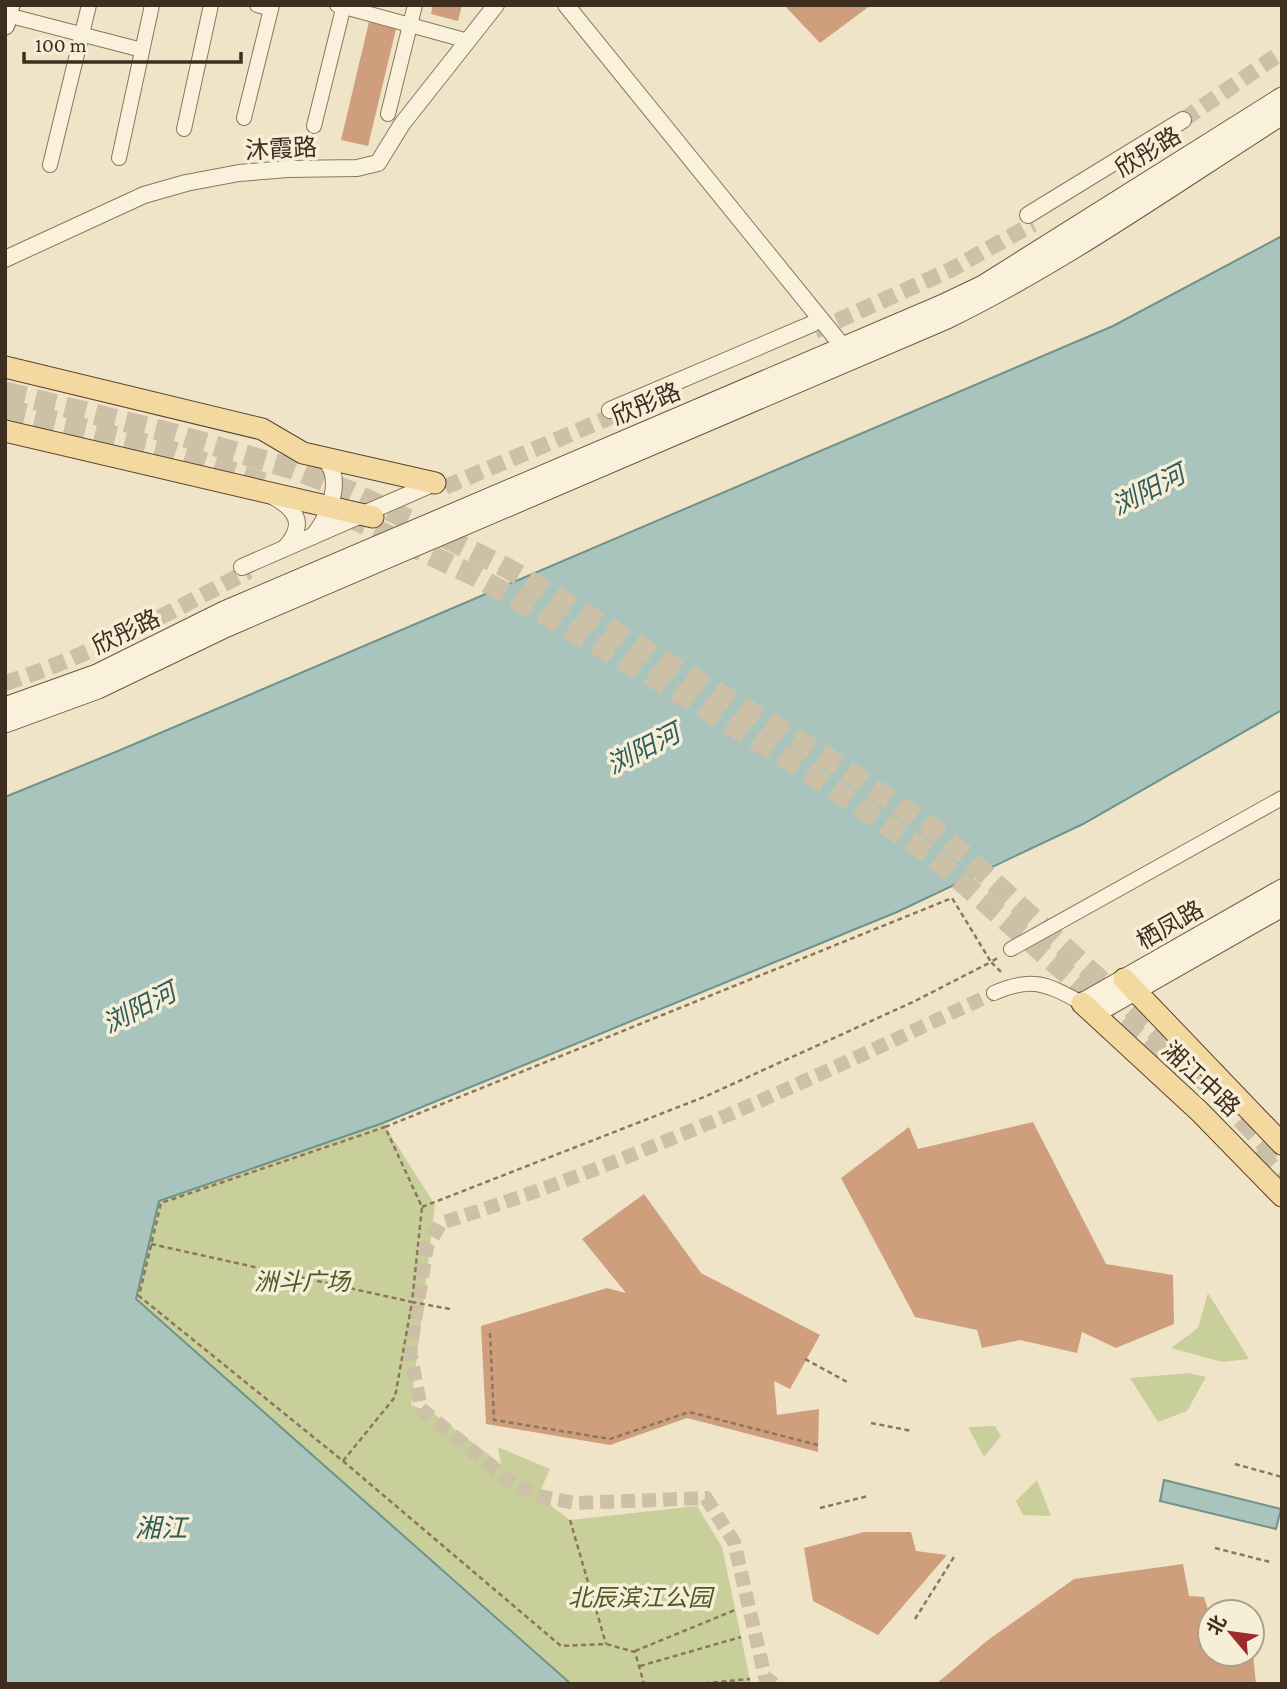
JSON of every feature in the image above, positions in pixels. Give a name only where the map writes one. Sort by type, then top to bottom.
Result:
[{"type":"main road","name":"欣彤路","points":[[5,723],[98,689],[240,621],[852,352],[983,285],[1282,97]]},
{"type":"main road","name":"欣彤路","points":[[5,707],[97,674],[224,611],[852,352],[990,298],[1076,247],[1282,115]]},
{"type":"main road","points":[[5,367],[262,429],[303,453],[325,459],[441,483]]},
{"type":"main road","points":[[5,431],[368,516]]},
{"type":"main road","name":"栖凤路","points":[[1088,1009],[1282,889]]},
{"type":"main road","name":"栖凤路","points":[[1130,985],[1282,907]]},
{"type":"main road","name":"湘江中路","points":[[1130,985],[1282,1144]]},
{"type":"main road","name":"湘江中路","points":[[1088,1009],[1199,1111],[1282,1196]]},
{"type":"street","points":[[50,165],[89,5]]},
{"type":"street","points":[[119,158],[152,5]]},
{"type":"street","points":[[184,129],[211,5]]},
{"type":"street","points":[[388,114],[415,5]]},
{"type":"street","name":"沐霞路","points":[[5,251],[140,189],[183,177],[236,165],[289,161],[341,164],[368,161],[376,155],[397,121],[488,5]]},
{"type":"street","name":"沐霞路","points":[[5,259],[144,195],[186,183],[239,173],[288,169],[357,169],[378,163],[402,124],[496,5]]},
{"type":"street","points":[[566,5],[852,352]]},
{"type":"street","points":[[578,5],[852,352]]},
{"type":"street","points":[[244,118],[267,6]]},
{"type":"street","points":[[314,126],[341,6],[461,39]]},
{"type":"street","points":[[7,15],[142,50]]},
{"type":"street","points":[[1031,220],[1184,124]]},
{"type":"street","points":[[611,413],[813,327]]},
{"type":"street","points":[[314,536],[329,507],[334,471],[325,459]]},
{"type":"street","points":[[246,569],[441,483]]},
{"type":"street","points":[[263,492],[287,505],[294,513],[298,522],[290,550]]},
{"type":"street","points":[[290,550],[314,536],[368,516]]},
{"type":"street","points":[[1011,950],[1282,798]]},
{"type":"street","points":[[994,993],[1014,985],[1048,985],[1088,1009]]},
{"type":"path","points":[[736,1610],[635,1651],[606,1644],[561,1646],[343,1461],[139,1296],[161,1203],[384,1127],[952,898],[990,962],[1014,985]]},
{"type":"path","points":[[422,1207],[704,1097],[913,1002],[1011,950]]},
{"type":"path","points":[[343,1461],[395,1397],[412,1302],[422,1207],[384,1127]]},
{"type":"path","points":[[151,1244],[450,1309]]},
{"type":"path","points":[[490,1333],[494,1420],[610,1439],[689,1412],[818,1445]]},
{"type":"path","points":[[805,1359],[849,1383]]},
{"type":"path","points":[[871,1423],[912,1431]]},
{"type":"path","points":[[1235,1464],[1282,1477]]},
{"type":"path","points":[[820,1508],[868,1496]]},
{"type":"path","points":[[570,1520],[606,1644]]},
{"type":"path","points":[[1215,1548],[1270,1562]]},
{"type":"path","points":[[915,1619],[954,1557]]},
{"type":"path","points":[[640,1666],[741,1637]]},
{"type":"path","points":[[635,1651],[644,1684]]},
{"type":"path","points":[[696,1684],[750,1679]]},
{"type":"green space","points":[[383,1123],[435,1205],[411,1405],[433,1413],[501,1464],[498,1447],[550,1469],[538,1496],[570,1520],[697,1506],[722,1547],[751,1684],[571,1684],[135,1299],[159,1201]]},
{"type":"green space","points":[[1208,1293],[1249,1359],[1222,1362],[1171,1348],[1198,1328]]},
{"type":"green space","points":[[1189,1373],[1206,1377],[1187,1411],[1158,1422],[1130,1378]]},
{"type":"green space","points":[[995,1426],[1001,1436],[984,1457],[968,1427]]},
{"type":"green space","points":[[1037,1480],[1051,1516],[1023,1515],[1016,1501]]},
{"type":"water","points":[[1282,236],[1282,710],[1083,824],[897,912],[383,1123],[159,1201],[136,1299],[571,1684],[5,1684],[5,797],[1113,326]]},
{"type":"water","points":[[1164,1480],[1281,1509],[1276,1529],[1160,1501]]},
{"type":"building","points":[[433,5],[462,5],[458,21],[431,14]]},
{"type":"building","points":[[784,5],[871,5],[820,43]]},
{"type":"building","points":[[369,22],[396,29],[368,146],[341,140]]},
{"type":"building","points":[[1033,1122],[1106,1264],[1173,1275],[1174,1324],[1116,1348],[1082,1332],[1077,1353],[1020,1340],[982,1348],[977,1330],[915,1317],[841,1178],[909,1127],[918,1149]]},
{"type":"building","points":[[644,1194],[701,1273],[820,1335],[790,1389],[774,1381],[777,1415],[819,1409],[818,1452],[687,1418],[610,1445],[486,1424],[481,1326],[607,1288],[626,1293],[582,1239]]},
{"type":"building","points":[[864,1532],[911,1532],[916,1551],[947,1555],[878,1635],[813,1601],[804,1548]]},
{"type":"building","points":[[1183,1564],[1189,1596],[1204,1598],[1196,1598],[1196,1668],[1254,1668],[1256,1684],[936,1684],[988,1640],[1074,1579]]},
{"type":"tunnel","points":[[1183,120],[1282,52]]},
{"type":"tunnel","points":[[815,331],[950,270],[1033,224]]},
{"type":"tunnel","points":[[5,392],[171,433],[293,469],[352,492],[507,568],[822,754],[946,838],[1161,1036],[1282,1160]]},
{"type":"tunnel","points":[[5,409],[166,449],[272,486]]},
{"type":"tunnel","points":[[445,487],[613,416]]},
{"type":"tunnel","points":[[347,516],[475,576],[656,679],[810,773],[932,856],[1152,1048],[1179,1075]]},
{"type":"tunnel","points":[[5,683],[99,647],[249,571]]},
{"type":"tunnel","points":[[774,1684],[765,1677],[734,1542],[706,1498],[576,1503],[538,1496],[508,1480],[421,1409],[410,1351],[427,1247],[441,1223],[512,1200],[652,1147],[790,1088],[994,993]]},
{"type":"tunnel","points":[[1256,1152],[1282,1180]]},
{"type":"water label","name":"浏阳河","points":[[1148,490]]},
{"type":"water label","name":"浏阳河","points":[[643,749]]},
{"type":"water label","name":"浏阳河","points":[[139,1008]]},
{"type":"water label","name":"湘江","points":[[161,1528]]},
{"type":"park label","name":"洲斗广场","points":[[302,1282]]},
{"type":"park label","name":"北辰滨江公园","points":[[640,1598]]}]
